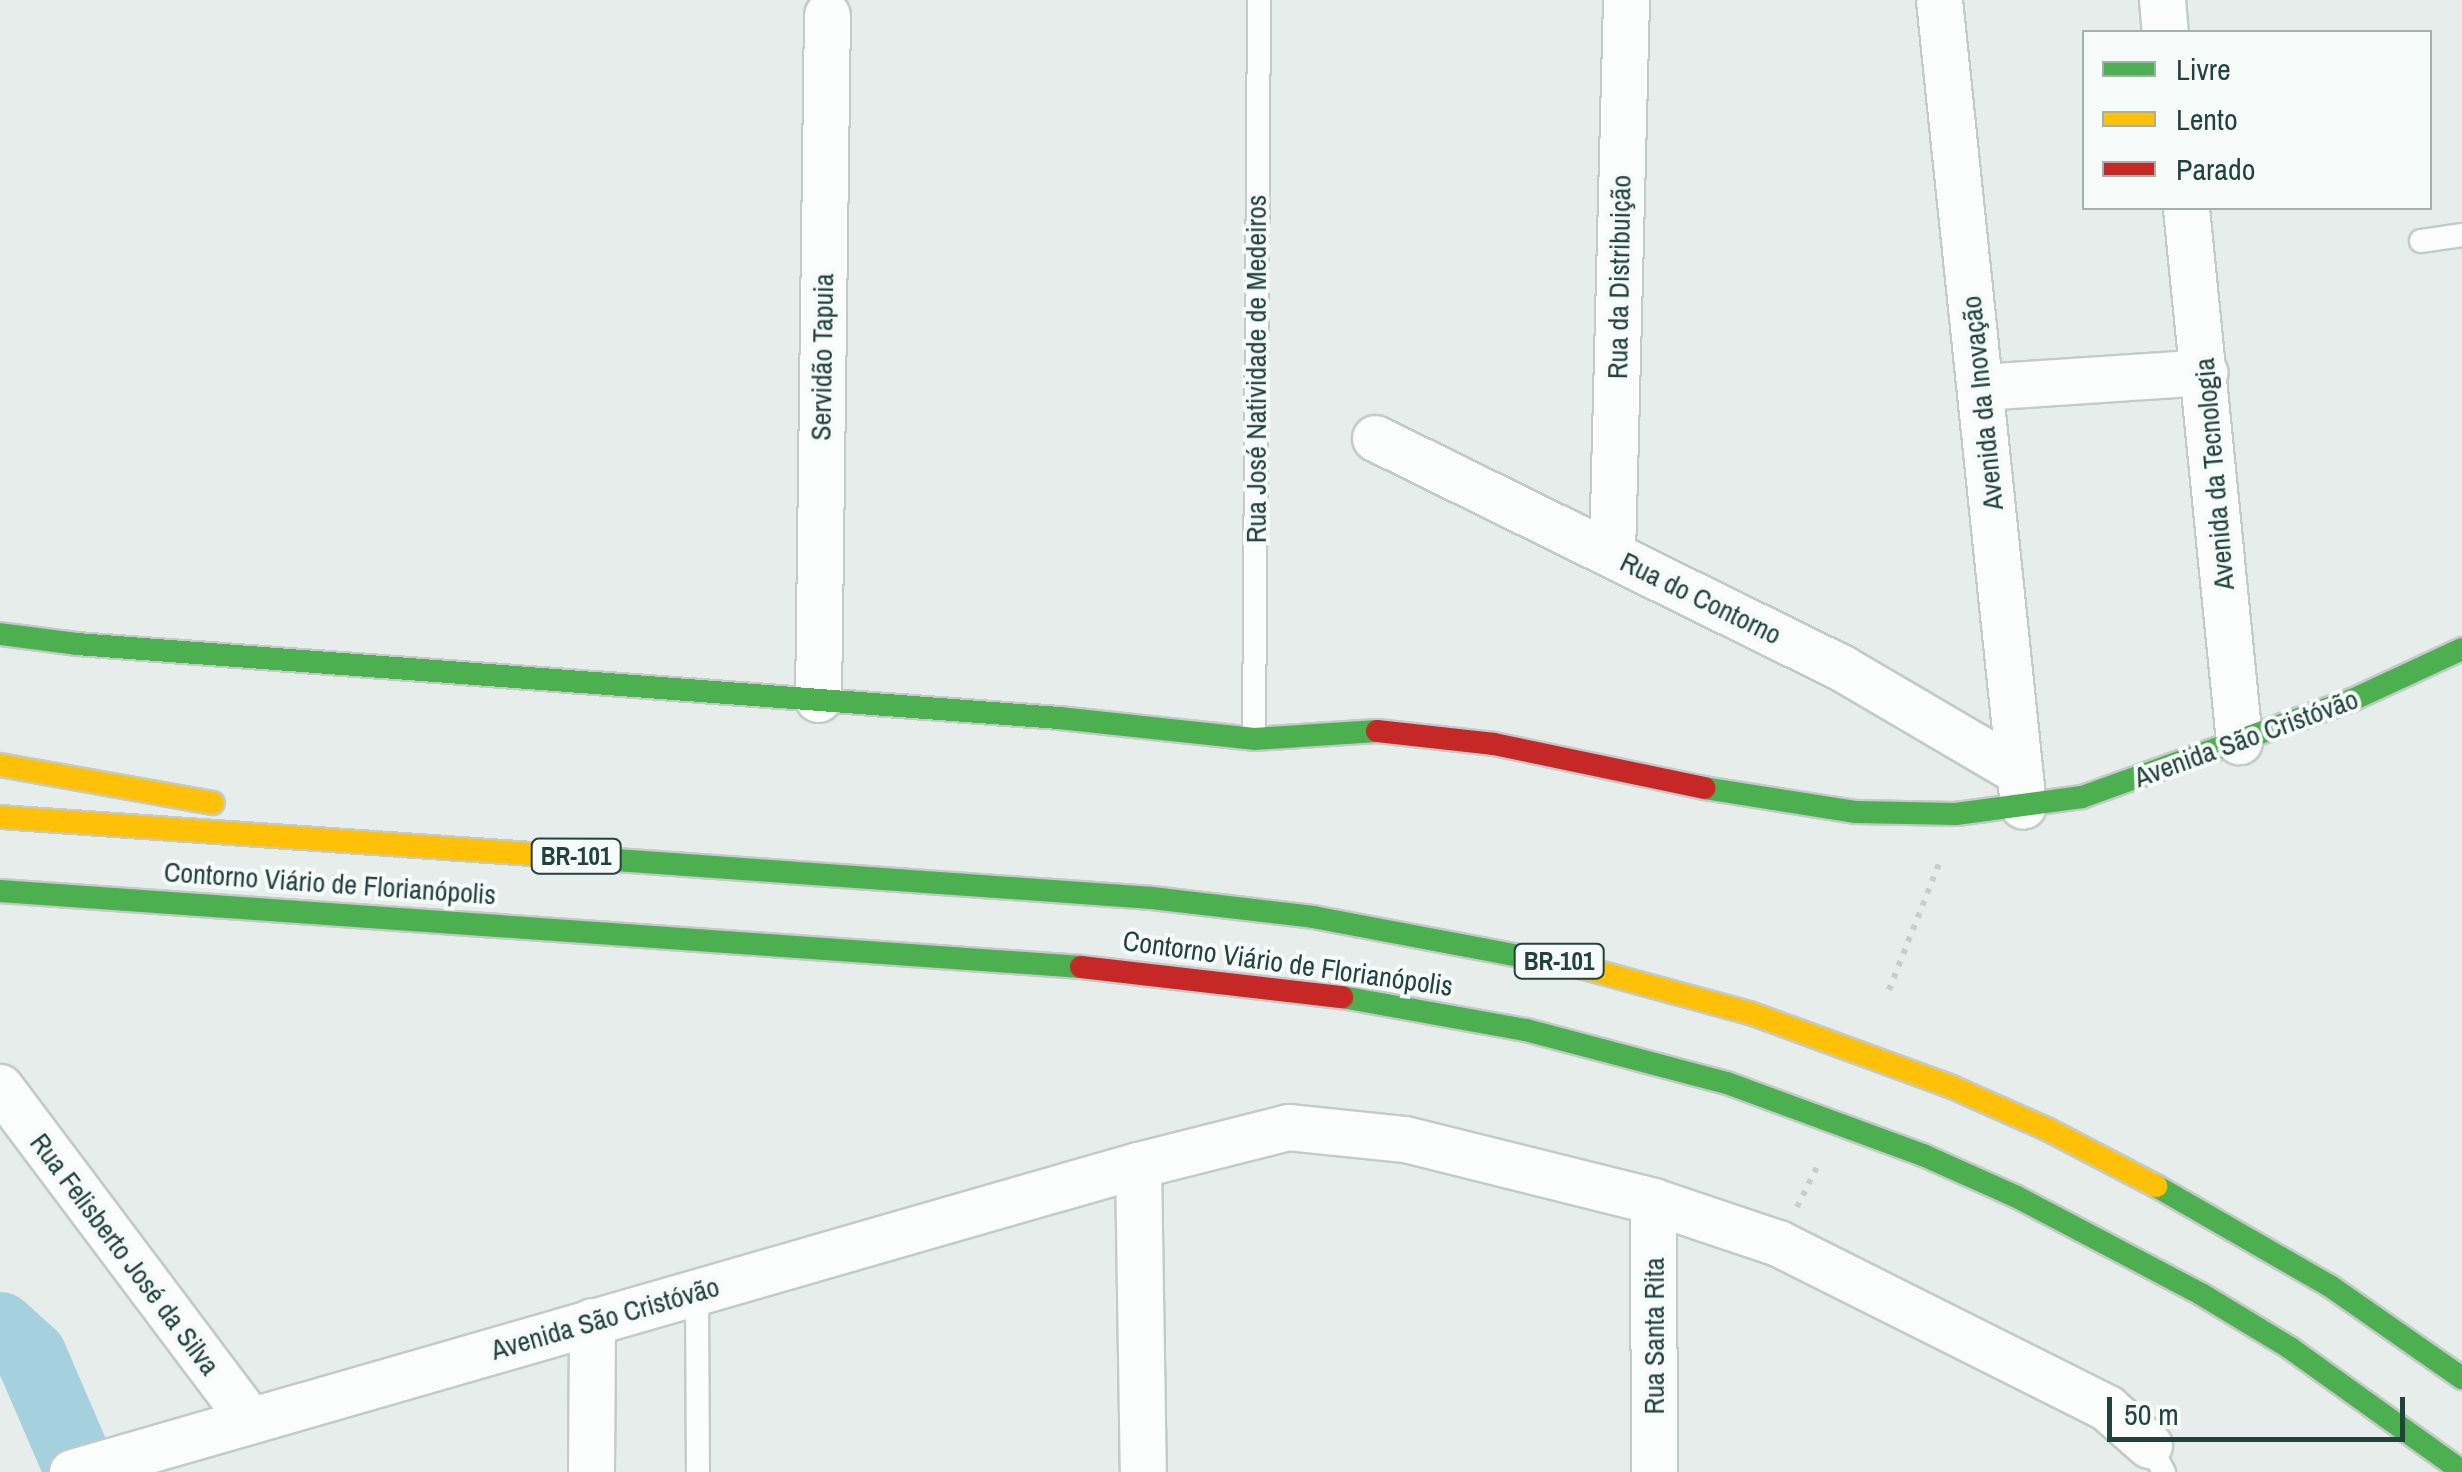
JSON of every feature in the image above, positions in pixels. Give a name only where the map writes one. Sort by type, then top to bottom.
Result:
[{"type":"main road","name":"Avenida São Cristóvão","points":[[0,634],[77,644],[818,699],[1254,739],[1366,730],[1457,740],[1595,763],[1764,800],[1856,812],[1956,814],[2021,789],[2082,796],[2352,700],[2462,648]]},
{"type":"main road","points":[[0,765],[241,808],[356,841]]},
{"type":"main road","name":"Contorno Viário de Florianópolis","points":[[0,816],[1152,898],[1428,935],[1647,983],[1851,1048],[2049,1130],[2239,1230],[2330,1286],[2462,1378]]},
{"type":"main road","name":"Contorno Viário de Florianópolis","points":[[0,891],[1144,972],[1304,990],[1526,1030],[1727,1083],[1922,1155],[2017,1197],[2110,1243],[2260,1330],[2462,1471]]},
{"type":"street","name":"Rua da Distribuição","points":[[1612,554],[1626,0]]},
{"type":"street","name":"Avenida da Inovação","points":[[1939,0],[2021,789]]},
{"type":"street","points":[[2162,0],[2165,30]]},
{"type":"street","name":"Servidão Tapuia","points":[[818,699],[827,15]]},
{"type":"street","name":"Avenida da Tecnologia","points":[[2186,210],[2239,740]]},
{"type":"street","points":[[1981,387],[2204,372]]},
{"type":"street","name":"Rua do Contorno","points":[[1375,438],[1842,668],[2021,789]]},
{"type":"street","name":"Rua Felisberto José da Silva","points":[[0,1087],[250,1420]]},
{"type":"street","name":"Avenida São Cristóvão","points":[[72,1472],[1138,1164],[1288,1128],[1406,1139],[1653,1200],[1796,1252],[2107,1408],[2156,1459]]},
{"type":"street","points":[[1138,1164],[1143,1472]]},
{"type":"street","name":"Rua Santa Rita","points":[[1653,1200],[1654,1472]]},
{"type":"street","points":[[591,1472],[592,1321]]},
{"type":"lane","name":"Rua José Natividade de Medeiros","points":[[1254,739],[1258,0]]},
{"type":"lane","points":[[2421,241],[2462,235]]},
{"type":"lane","points":[[696,1291],[698,1472]]},
{"type":"path","points":[[1889,990],[1956,814]]},
{"type":"waterway","points":[[0,1328],[31,1356],[81,1472]]},
{"type":"traffic: fast","points":[[0,634],[77,644],[1059,718],[1254,739],[1377,731]]},
{"type":"traffic: fast","points":[[1704,788],[1856,812],[1956,814],[2082,797],[2352,700],[2462,649]]},
{"type":"traffic: fast","points":[[560,856],[1152,898],[1313,917],[1584,968]]},
{"type":"traffic: fast","points":[[0,891],[1081,967]]},
{"type":"traffic: fast","points":[[1342,997],[1526,1030],[1727,1083],[1923,1155],[2017,1197],[2201,1294],[2290,1348],[2462,1471]]},
{"type":"traffic: fast","points":[[2156,1186],[2330,1286],[2462,1378]]},
{"type":"traffic: slow","points":[[0,765],[213,803]]},
{"type":"traffic: slow","points":[[0,817],[560,856]]},
{"type":"traffic: slow","points":[[1584,968],[1750,1013],[1952,1087],[2049,1130],[2156,1186]]},
{"type":"traffic: jam","points":[[1377,731],[1494,744],[1704,788]]},
{"type":"traffic: jam","points":[[1081,967],[1342,997]]}]
